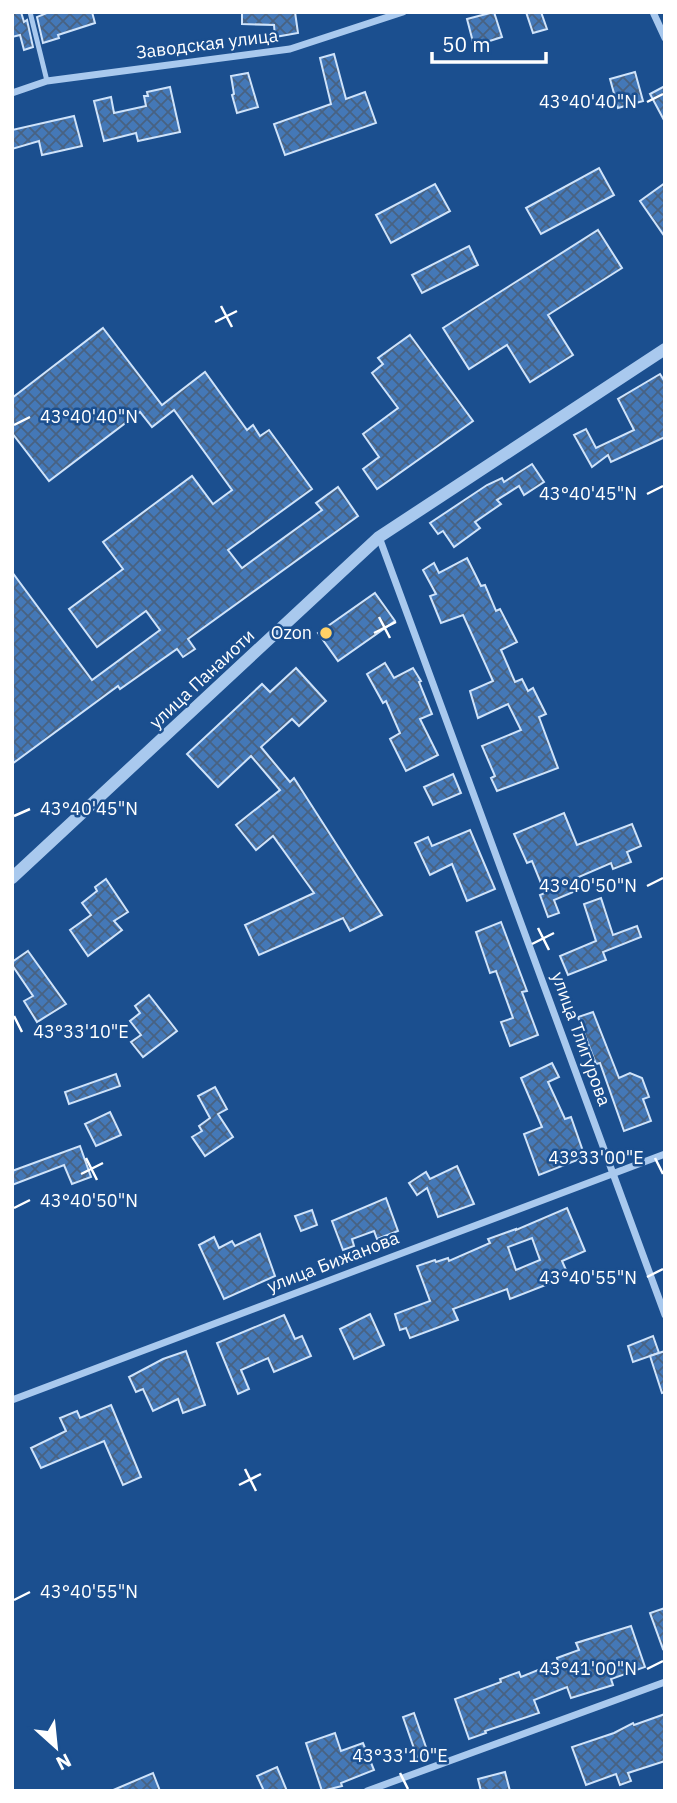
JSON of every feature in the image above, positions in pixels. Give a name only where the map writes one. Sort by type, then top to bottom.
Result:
[{"type":"street","name":"Заводская улица","points":[[12,93],[47,80],[290,49],[403,12]]},
{"type":"street","points":[[653,12],[665,38]]},
{"type":"street","name":"улица Панаиоти","points":[[12,878],[379,537],[665,349]]},
{"type":"street","name":"улица Тлигурова","points":[[379,537],[665,1315]]},
{"type":"street","name":"улица Бижанова","points":[[12,1400],[665,1154]]},
{"type":"street","points":[[367,1791],[665,1682]]},
{"type":"lane","points":[[30,12],[47,80]]},
{"type":"building","points":[[12,12],[21,12],[24,22],[27,20],[33,47],[24,50],[20,35],[12,37]]},
{"type":"building","points":[[49,12],[92,12],[95,23],[43,43],[37,17]]},
{"type":"building","points":[[242,12],[295,12],[298,33],[275,37],[274,25],[242,24]]},
{"type":"building","points":[[494,12],[502,37],[474,46],[467,19]]},
{"type":"building","points":[[526,12],[541,12],[547,29],[533,33]]},
{"type":"building","points":[[334,54],[346,99],[365,92],[376,123],[285,155],[274,124],[331,104],[320,58]]},
{"type":"building","points":[[635,72],[643,101],[618,108],[610,79]]},
{"type":"building","points":[[248,73],[258,107],[237,113],[231,76]]},
{"type":"building","points":[[665,86],[665,122],[650,94]]},
{"type":"building","points":[[170,87],[180,132],[138,141],[136,133],[104,141],[94,101],[111,97],[114,113],[146,106],[144,96],[148,96],[147,92]]},
{"type":"building","points":[[74,116],[82,146],[42,155],[39,141],[12,149],[12,130]]},
{"type":"building","points":[[599,168],[614,195],[541,234],[526,208]]},
{"type":"building","points":[[665,183],[665,237],[640,201]]},
{"type":"building","points":[[435,184],[450,211],[391,243],[376,215]]},
{"type":"building","points":[[598,230],[622,268],[548,315],[573,355],[530,382],[507,345],[469,369],[443,328]]},
{"type":"building","points":[[469,246],[478,265],[422,293],[412,275]]},
{"type":"building","points":[[103,328],[162,405],[205,372],[247,430],[253,425],[260,436],[269,430],[312,489],[228,550],[242,568],[322,510],[316,503],[338,487],[358,516],[188,639],[195,649],[183,657],[177,649],[120,689],[118,686],[12,764],[12,572],[92,680],[160,630],[146,611],[97,647],[69,609],[123,569],[103,542],[192,476],[213,504],[232,490],[174,410],[152,427],[140,412],[49,481],[12,433],[12,398]]},
{"type":"building","points":[[410,335],[473,421],[377,489],[363,469],[379,457],[363,434],[398,408],[372,373],[383,364],[378,358]]},
{"type":"building","points":[[660,374],[665,382],[665,437],[611,462],[608,455],[592,467],[574,435],[586,429],[596,448],[634,430],[618,399]]},
{"type":"building","points":[[532,464],[544,482],[524,495],[519,486],[497,500],[501,504],[475,522],[480,528],[454,547],[443,531],[438,534],[430,523],[487,485],[502,478],[504,482]]},
{"type":"building","points":[[467,558],[481,586],[485,585],[496,611],[500,609],[517,642],[501,650],[515,682],[522,679],[528,691],[533,688],[546,714],[539,717],[558,768],[497,791],[491,778],[495,776],[482,746],[521,730],[508,704],[478,718],[470,691],[493,681],[463,615],[441,623],[430,596],[436,594],[423,570],[434,563],[439,573]]},
{"type":"building","points":[[375,593],[395,621],[338,661],[318,633]]},
{"type":"building","points":[[385,663],[394,678],[413,668],[421,681],[419,682],[432,714],[420,719],[438,755],[406,771],[390,739],[400,733],[386,701],[383,703],[367,674]]},
{"type":"building","points":[[296,668],[326,701],[299,726],[292,719],[261,747],[290,782],[294,778],[382,915],[350,931],[343,918],[259,955],[245,925],[314,893],[273,836],[256,850],[236,825],[280,790],[251,756],[218,787],[187,754],[262,684],[270,692]]},
{"type":"building","points":[[453,774],[461,793],[433,805],[424,787]]},
{"type":"building","points":[[564,813],[577,845],[632,824],[641,846],[627,852],[631,862],[613,869],[611,863],[574,879],[578,890],[554,900],[559,913],[548,917],[540,895],[545,893],[532,861],[527,863],[514,834]]},
{"type":"building","points":[[470,830],[495,889],[467,901],[452,864],[430,875],[415,843],[428,837],[432,846]]},
{"type":"building","points":[[106,879],[128,912],[114,921],[122,930],[88,956],[70,930],[91,915],[82,903],[97,891],[95,887]]},
{"type":"building","points":[[601,898],[613,935],[637,926],[641,937],[603,952],[606,960],[568,975],[560,956],[596,941],[584,904]]},
{"type":"building","points":[[501,922],[527,991],[522,992],[538,1035],[510,1046],[501,1022],[513,1018],[496,971],[490,973],[476,932]]},
{"type":"building","points":[[28,951],[66,1004],[37,1022],[24,1001],[33,996],[12,965],[12,962]]},
{"type":"building","points":[[149,995],[177,1031],[143,1057],[131,1042],[141,1035],[130,1021],[140,1013],[135,1006]]},
{"type":"building","points":[[593,1012],[619,1078],[630,1073],[642,1078],[649,1097],[643,1099],[651,1121],[624,1131],[600,1063],[596,1064],[578,1017]]},
{"type":"building","points":[[552,1063],[559,1077],[548,1082],[565,1119],[571,1117],[585,1157],[539,1175],[524,1134],[542,1127],[521,1078]]},
{"type":"building","points":[[116,1074],[120,1086],[69,1104],[65,1092]]},
{"type":"building","points":[[215,1087],[227,1109],[218,1114],[233,1137],[205,1156],[192,1137],[202,1131],[199,1126],[210,1118],[198,1096]]},
{"type":"building","points":[[110,1112],[121,1135],[96,1146],[85,1124]]},
{"type":"building","points":[[80,1146],[91,1177],[72,1184],[64,1165],[12,1185],[12,1171]]},
{"type":"building","points":[[457,1166],[474,1204],[438,1217],[427,1188],[417,1195],[409,1183],[426,1172],[430,1179]]},
{"type":"building","points":[[386,1198],[398,1231],[377,1239],[374,1231],[352,1239],[354,1246],[343,1250],[332,1221]]},
{"type":"building","points":[[567,1208],[585,1251],[562,1261],[566,1270],[553,1275],[556,1281],[510,1299],[507,1289],[453,1309],[458,1320],[410,1338],[406,1328],[400,1330],[395,1314],[430,1301],[417,1266],[435,1260],[436,1262],[448,1258],[449,1261],[490,1243],[488,1239]],"holes":[[[532,1238],[540,1260],[516,1270],[508,1247]]]},
{"type":"building","points":[[312,1210],[317,1225],[301,1231],[295,1216]]},
{"type":"building","points":[[260,1234],[275,1276],[224,1299],[199,1245],[214,1237],[219,1248],[232,1241],[235,1246]]},
{"type":"building","points":[[370,1314],[384,1345],[354,1359],[340,1329]]},
{"type":"building","points":[[284,1315],[295,1339],[302,1336],[311,1356],[274,1372],[268,1358],[241,1370],[249,1389],[238,1394],[217,1343]]},
{"type":"building","points":[[653,1336],[659,1353],[633,1362],[628,1346]]},
{"type":"building","points":[[186,1351],[205,1405],[183,1413],[178,1399],[153,1411],[143,1389],[136,1392],[129,1377],[163,1359]]},
{"type":"building","points":[[665,1351],[665,1392],[662,1393],[650,1356]]},
{"type":"building","points":[[111,1405],[141,1477],[123,1485],[104,1441],[41,1468],[31,1448],[66,1431],[60,1418],[77,1411],[80,1418]]},
{"type":"building","points":[[665,1608],[665,1648],[663,1649],[650,1613]]},
{"type":"building","points":[[631,1626],[645,1667],[611,1679],[613,1685],[571,1698],[567,1687],[534,1700],[539,1713],[469,1739],[455,1699],[501,1682],[500,1679],[519,1672],[521,1677],[558,1662],[557,1658],[579,1650],[576,1643]]},
{"type":"building","points":[[414,1713],[428,1753],[417,1757],[403,1717]]},
{"type":"building","points":[[665,1714],[665,1761],[628,1773],[631,1781],[620,1785],[616,1774],[586,1785],[572,1747],[614,1733],[633,1723],[634,1725]]},
{"type":"building","points":[[335,1733],[341,1751],[363,1743],[374,1770],[341,1783],[342,1786],[322,1791],[306,1743]]},
{"type":"building","points":[[277,1767],[287,1791],[264,1791],[257,1776]]},
{"type":"building","points":[[505,1772],[510,1791],[481,1791],[478,1779]]},
{"type":"building","points":[[153,1773],[160,1791],[111,1791]]},
{"type":"place","name":"Ozon","points":[[326,633]]}]
